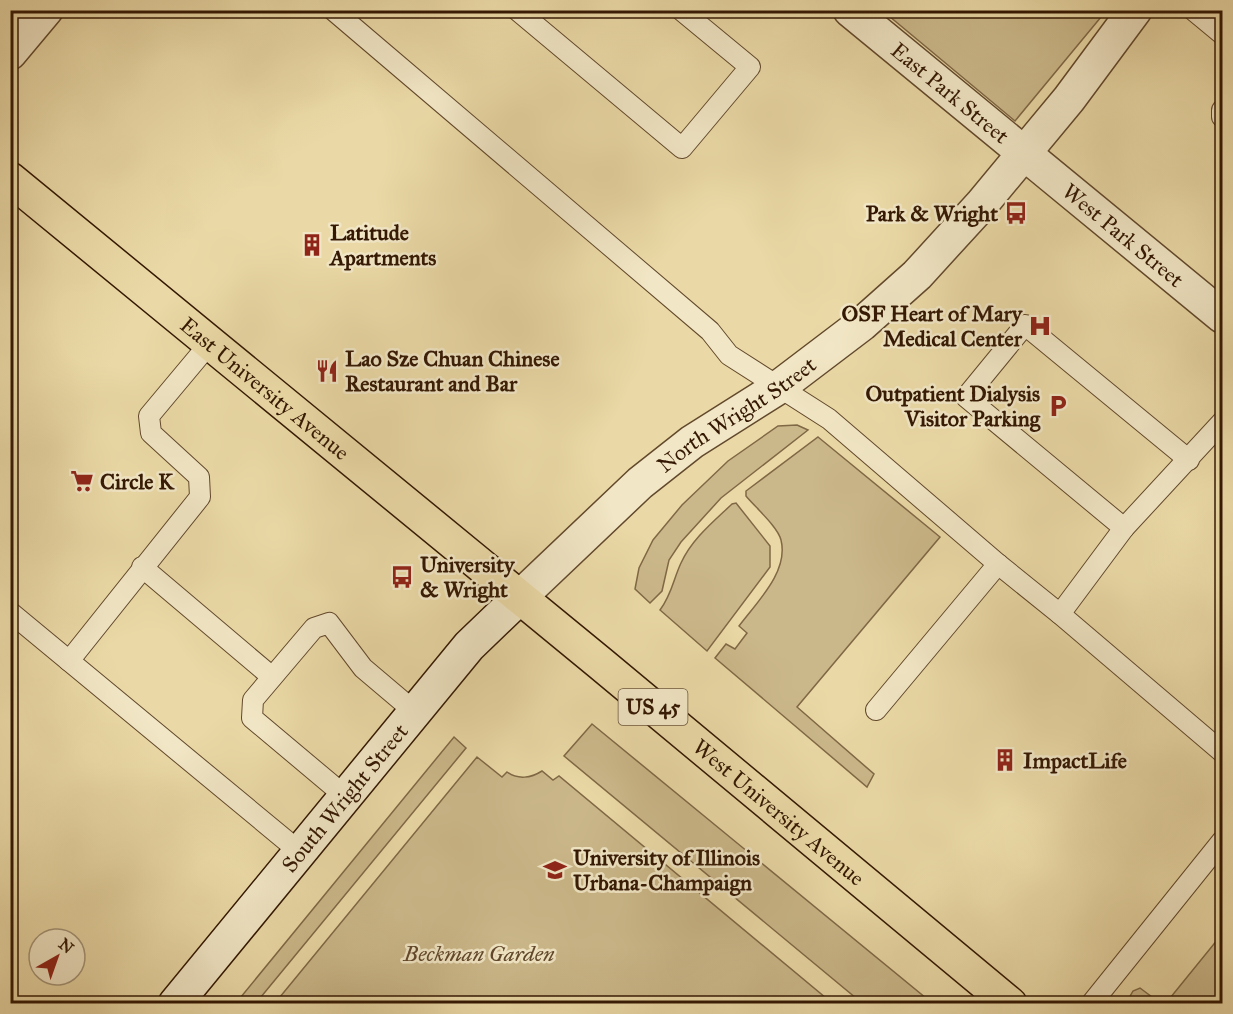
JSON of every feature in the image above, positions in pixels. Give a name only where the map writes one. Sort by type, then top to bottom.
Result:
[{"type":"main road","name":"East University Avenue","points":[[10,178],[520,597]]},
{"type":"main road","name":"West University Avenue","points":[[520,597],[1010,1004]]},
{"type":"street","points":[[10,53],[46,10]]},
{"type":"street","name":"East Park Street","points":[[850,10],[1024,153]]},
{"type":"street","name":"North Wright Street","points":[[520,597],[640,483],[693,442],[779,387],[862,324],[917,275],[981,205],[1069,99],[1135,10]]},
{"type":"street","name":"West Park Street","points":[[1024,153],[1222,316]]},
{"type":"street","name":"South Wright Street","points":[[175,1004],[469,646],[520,597]]},
{"type":"lane","points":[[333,10],[710,331],[729,355],[829,419],[1222,752]]},
{"type":"lane","points":[[517,10],[682,148],[750,66],[681,10]]},
{"type":"lane","points":[[1193,10],[1222,34]]},
{"type":"lane","points":[[1222,110],[1222,117]]},
{"type":"lane","points":[[1124,528],[966,397],[1024,325],[1189,460]]},
{"type":"lane","points":[[69,661],[200,497],[199,477],[151,433],[149,416],[210,343]]},
{"type":"lane","points":[[1060,614],[1124,528],[1222,422]]},
{"type":"lane","points":[[876,710],[998,564]]},
{"type":"lane","points":[[142,567],[272,677]]},
{"type":"lane","points":[[10,612],[300,852]]},
{"type":"lane","points":[[345,796],[252,718],[253,700],[272,677],[314,628],[329,623],[363,668],[415,712]]},
{"type":"lane","points":[[1091,1004],[1222,841]]},
{"type":"green space","points":[[1106,10],[1015,121],[883,11]]},
{"type":"green space","points":[[797,425],[808,430],[721,498],[681,542],[669,560],[662,591],[650,603],[635,589],[639,568],[653,540],[682,505],[728,461],[778,426]]},
{"type":"green space","points":[[818,437],[940,537],[797,707],[874,774],[867,787],[715,658],[726,644],[735,649],[747,633],[739,626],[762,597],[780,564],[782,552],[779,535],[746,496],[746,491]]},
{"type":"green space","points":[[736,503],[770,546],[770,567],[707,651],[660,610],[691,546],[710,524]]},
{"type":"green space","points":[[592,724],[932,1003],[862,1003],[564,756]]},
{"type":"green space","points":[[454,737],[466,748],[256,1003],[236,1003]]},
{"type":"green space","name":"University of Illinois Urbana-Champaign","points":[[477,757],[502,777],[507,772],[524,777],[542,771],[553,780],[559,776],[832,1003],[275,1003]]},
{"type":"green space","points":[[1222,934],[1222,1003],[1166,1003]]},
{"type":"green space","points":[[1140,988],[1160,1003],[1136,1003],[1129,998],[1133,991]]},
{"type":"place","name":"Park & Wright","points":[[1016,213]]},
{"type":"place","name":"Latitude Apartments","points":[[312,245]]},
{"type":"place","name":"OSF Heart of Mary Medical Center","points":[[1040,326]]},
{"type":"place","name":"Lao Sze Chuan Chinese Restaurant and Bar","points":[[327,371]]},
{"type":"place","name":"Outpatient Dialysis Visitor Parking","points":[[1058,406]]},
{"type":"place","name":"Circle K","points":[[82,481]]},
{"type":"place","name":"University & Wright","points":[[402,577]]},
{"type":"place","name":"ImpactLife","points":[[1005,760]]},
{"type":"place","name":"University of Illinois Urbana-Champaign","points":[[555,870]]},
{"type":"park label","name":"Beckman Garden","points":[[479,953]]}]
